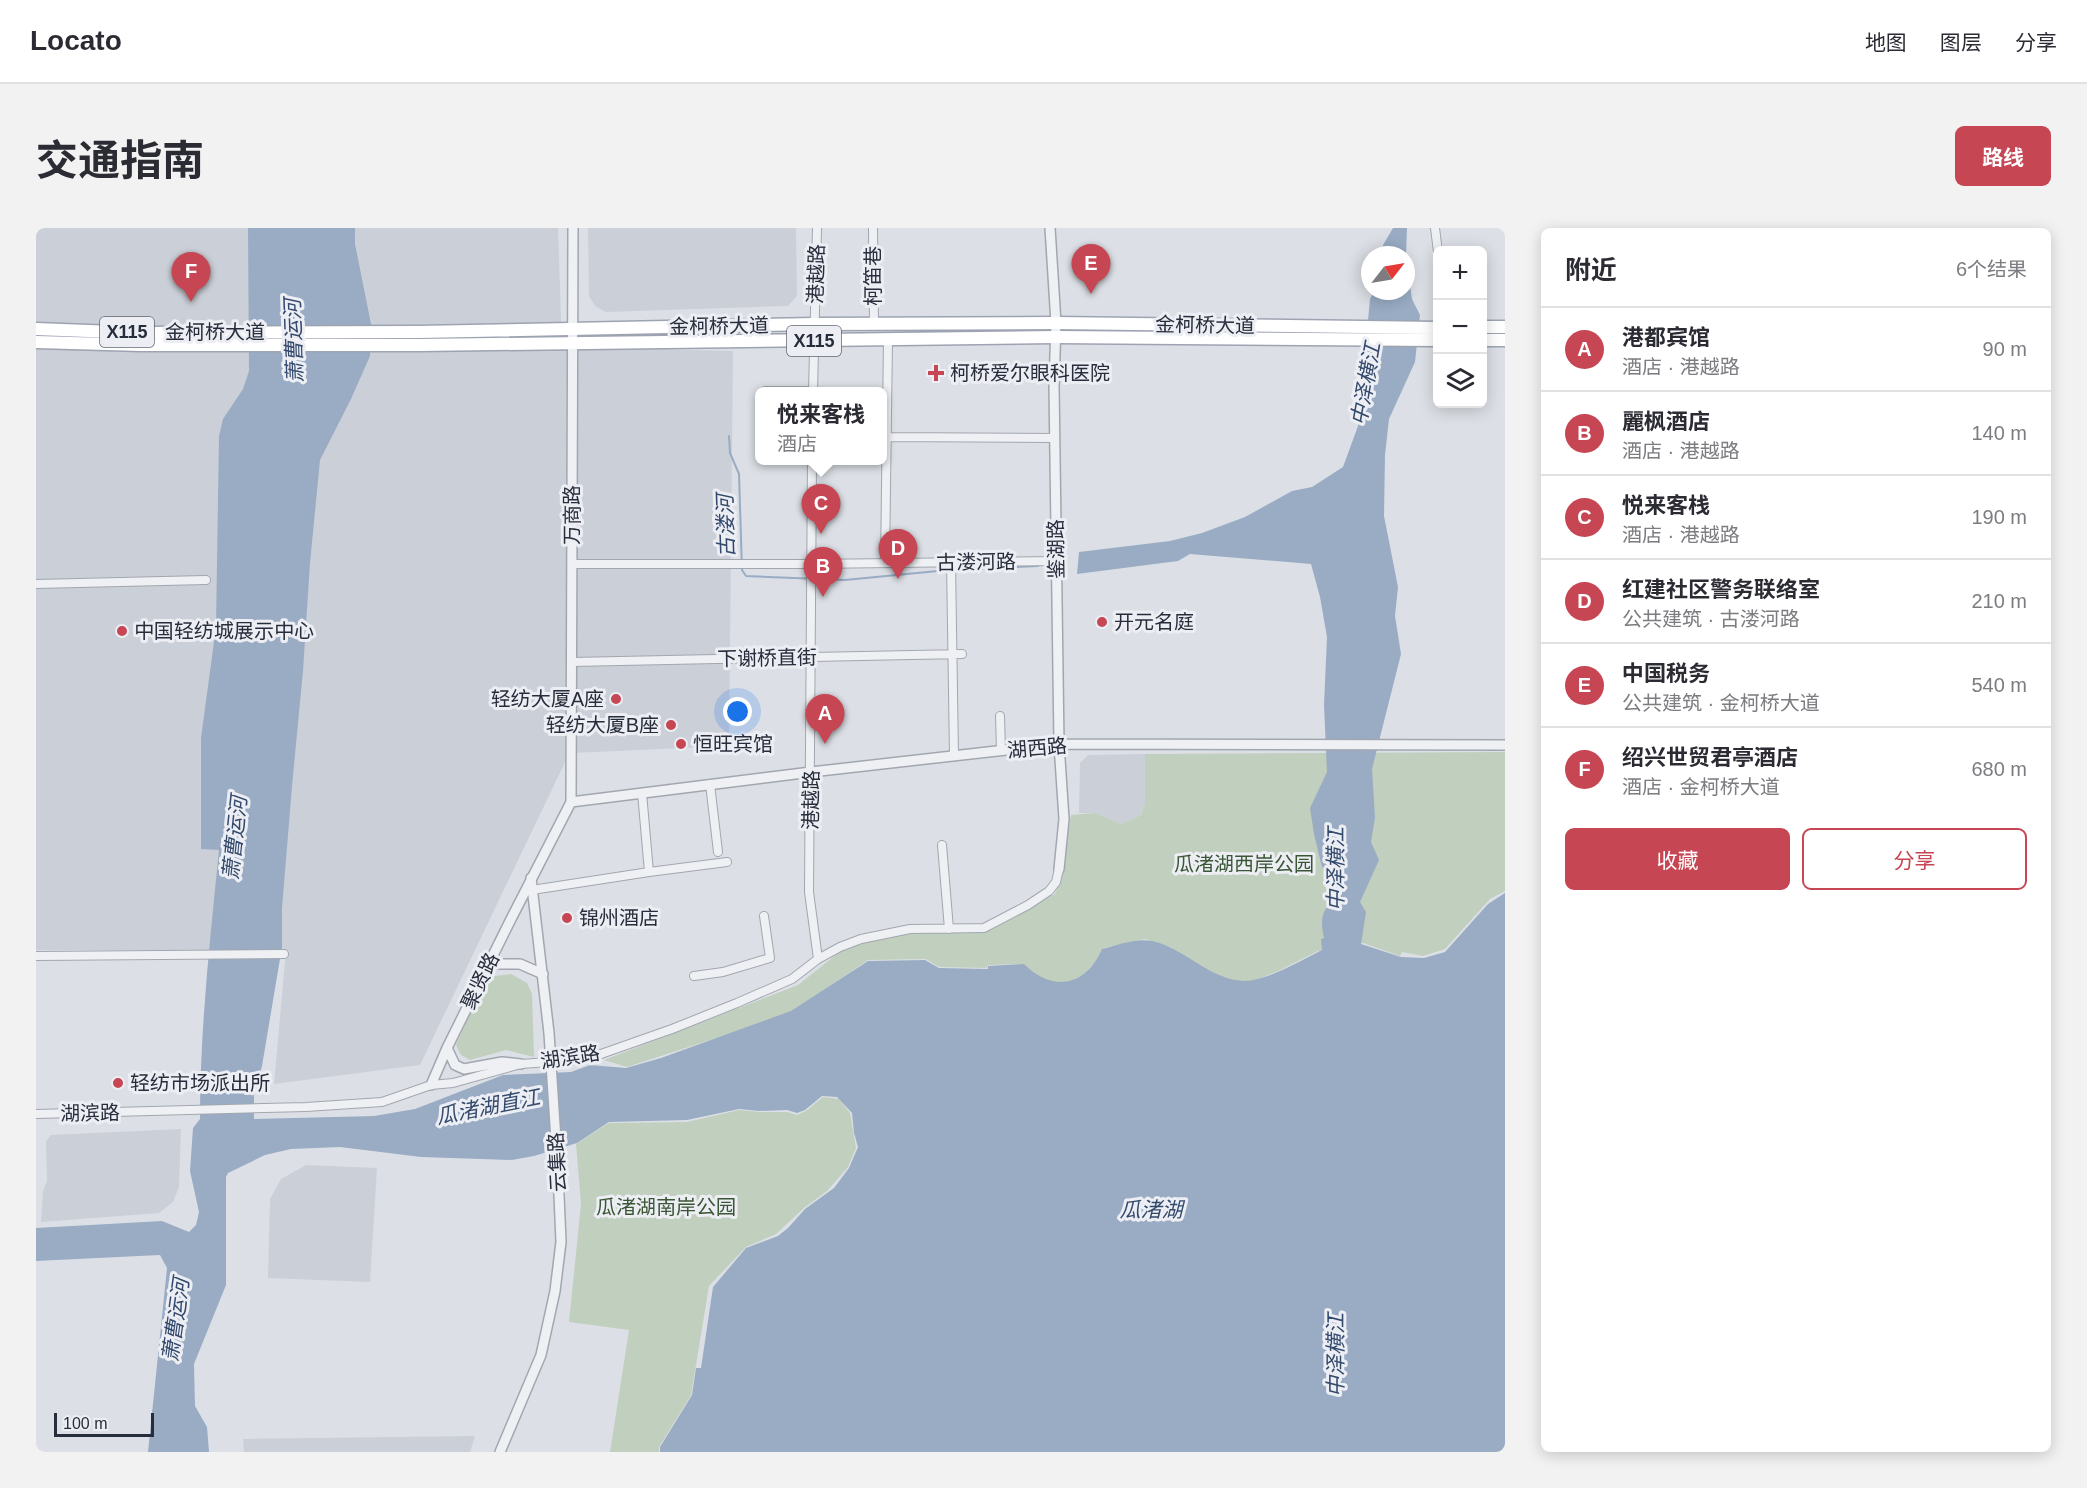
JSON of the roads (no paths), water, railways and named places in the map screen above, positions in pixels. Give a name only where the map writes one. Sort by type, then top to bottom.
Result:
[{"type":"main road","name":"金柯桥大道","points":[[36,342],[814,324],[1056,323],[1351,326],[1432,334]]},
{"type":"main road","points":[[1487,327],[1505,327]]},
{"type":"main road","name":"金柯桥大道","points":[[36,329],[420,345],[1056,337],[1351,339],[1432,334]]},
{"type":"main road","points":[[1487,340],[1505,340]]},
{"type":"street","name":"万商路","points":[[571,802],[573,228]]},
{"type":"street","name":"港越路","points":[[813,387],[817,228]]},
{"type":"street","name":"柯笛巷","points":[[873,228],[874,324]]},
{"type":"street","name":"鉴湖路","points":[[1050,228],[1056,323],[1056,561],[1059,744],[1064,819],[1059,870]]},
{"type":"street","points":[[1435,228],[1436,246]]},
{"type":"street","points":[[887,387],[888,340]]},
{"type":"street","points":[[887,437],[1055,438]]},
{"type":"street","name":"港越路","points":[[812,465],[810,892],[818,959]]},
{"type":"street","points":[[885,465],[885,563]]},
{"type":"street","name":"古溇河路","points":[[572,564],[885,563],[951,567],[1056,561]]},
{"type":"street","points":[[951,567],[954,756]]},
{"type":"street","points":[[36,584],[206,580]]},
{"type":"street","name":"下谢桥直街","points":[[572,662],[962,654]]},
{"type":"street","points":[[1000,716],[1001,751]]},
{"type":"street","name":"湖西路","points":[[571,802],[1059,744],[1505,745]]},
{"type":"street","points":[[710,784],[718,852]]},
{"type":"street","points":[[642,793],[649,872]]},
{"type":"street","points":[[531,878],[571,802]]},
{"type":"street","points":[[942,845],[949,929]]},
{"type":"street","points":[[532,890],[727,862]]},
{"type":"street","name":"湖滨路","points":[[36,1114],[185,1111],[382,1102],[432,1085],[471,1078],[521,1064],[576,1060],[601,1054],[672,1029],[792,979],[818,959],[861,939],[910,929],[984,928],[1049,891],[1056,882],[1059,870]]},
{"type":"street","name":"云集路","points":[[500,1452],[541,1355],[555,1291],[561,1242],[549,1033],[531,878]]},
{"type":"street","name":"聚贤路","points":[[432,1085],[447,1048],[531,878]]},
{"type":"street","points":[[694,976],[723,972],[770,958],[764,916]]},
{"type":"street","points":[[36,956],[284,954]]},
{"type":"street","points":[[488,964],[520,964],[543,974]]},
{"type":"street","points":[[447,1048],[455,1065],[464,1069],[502,1062],[521,1064]]},
{"type":"water","name":"瓜渚湖","points":[[248,228],[355,228],[355,244],[371,324],[370,356],[320,460],[282,908],[282,947],[262,1066],[254,1094],[254,1119],[374,1116],[415,1109],[503,1075],[571,1072],[590,1065],[626,1068],[661,1058],[791,1011],[868,961],[925,960],[939,968],[988,969],[988,966],[1024,964],[1046,979],[1057,982],[1078,978],[1087,971],[1102,949],[1127,942],[1146,940],[1164,944],[1220,976],[1245,981],[1273,974],[1322,950],[1321,939],[1324,938],[1322,919],[1331,903],[1333,889],[1328,883],[1321,863],[1310,808],[1327,772],[1324,705],[1327,637],[1311,564],[1190,554],[1178,561],[1077,574],[1079,552],[1170,541],[1202,533],[1245,517],[1292,491],[1312,487],[1343,467],[1358,426],[1370,300],[1412,300],[1420,315],[1415,362],[1389,419],[1385,455],[1384,516],[1398,587],[1395,616],[1401,654],[1372,769],[1375,818],[1371,842],[1379,860],[1360,902],[1366,912],[1361,944],[1401,957],[1424,958],[1445,952],[1488,904],[1505,893],[1505,1452],[660,1452],[660,1447],[692,1395],[696,1368],[701,1368],[713,1287],[746,1248],[778,1236],[805,1209],[834,1188],[849,1168],[858,1147],[852,1113],[837,1097],[822,1096],[805,1110],[797,1113],[787,1110],[739,1109],[687,1120],[609,1122],[577,1143],[512,1160],[421,1157],[340,1147],[291,1149],[265,1155],[228,1173],[226,1177],[226,1285],[194,1364],[195,1406],[207,1427],[209,1452],[148,1452],[167,1268],[160,1255],[36,1261],[36,1228],[162,1221],[189,1232],[196,1225],[199,1212],[190,1171],[193,1128],[200,1119],[204,1018],[219,850],[201,849],[201,738],[216,627],[219,436],[223,419],[243,389],[249,371]]},
{"type":"water","points":[[1393,228],[1407,228],[1406,246],[1383,245]]},
{"type":"waterway","name":"古溇河","points":[[729,436],[730,453],[739,474],[742,570],[746,576],[845,580],[948,570]]},
{"type":"waterway","name":"古溇河","points":[[954,570],[1038,566]]},
{"type":"place","name":"中国税务","points":[[1091,294]]},
{"type":"place","name":"绍兴世贸君亭酒店","points":[[191,302]]},
{"type":"place","name":"柯桥爱尔眼科医院","points":[[936,373]]},
{"type":"place","name":"悦来客栈","points":[[821,534]]},
{"type":"place","name":"红建社区警务联络室","points":[[898,579]]},
{"type":"place","name":"麗枫酒店","points":[[823,597]]},
{"type":"place","name":"开元名庭","points":[[1102,622]]},
{"type":"place","name":"中国轻纺城展示中心","points":[[122,631]]},
{"type":"place","name":"轻纺大厦A座","points":[[616,699]]},
{"type":"place","name":"轻纺大厦B座","points":[[671,725]]},
{"type":"place","name":"恒旺宾馆","points":[[681,744]]},
{"type":"place","name":"港都宾馆","points":[[825,744]]},
{"type":"place","name":"锦州酒店","points":[[567,918]]},
{"type":"place","name":"轻纺市场派出所","points":[[118,1083]]},
{"type":"water label","name":"萧曹运河","points":[[294,341]]},
{"type":"water label","name":"中泽横江","points":[[1366,384]]},
{"type":"water label","name":"萧曹运河","points":[[235,838]]},
{"type":"water label","name":"中泽横江","points":[[1336,869]]},
{"type":"water label","name":"瓜渚湖直江","points":[[488,1107]]},
{"type":"water label","name":"萧曹运河","points":[[176,1320]]},
{"type":"water label","name":"中泽横江","points":[[1336,1355]]},
{"type":"park label","name":"瓜渚湖西岸公园","points":[[1244,864]]},
{"type":"park label","name":"瓜渚湖南岸公园","points":[[666,1207]]}]
